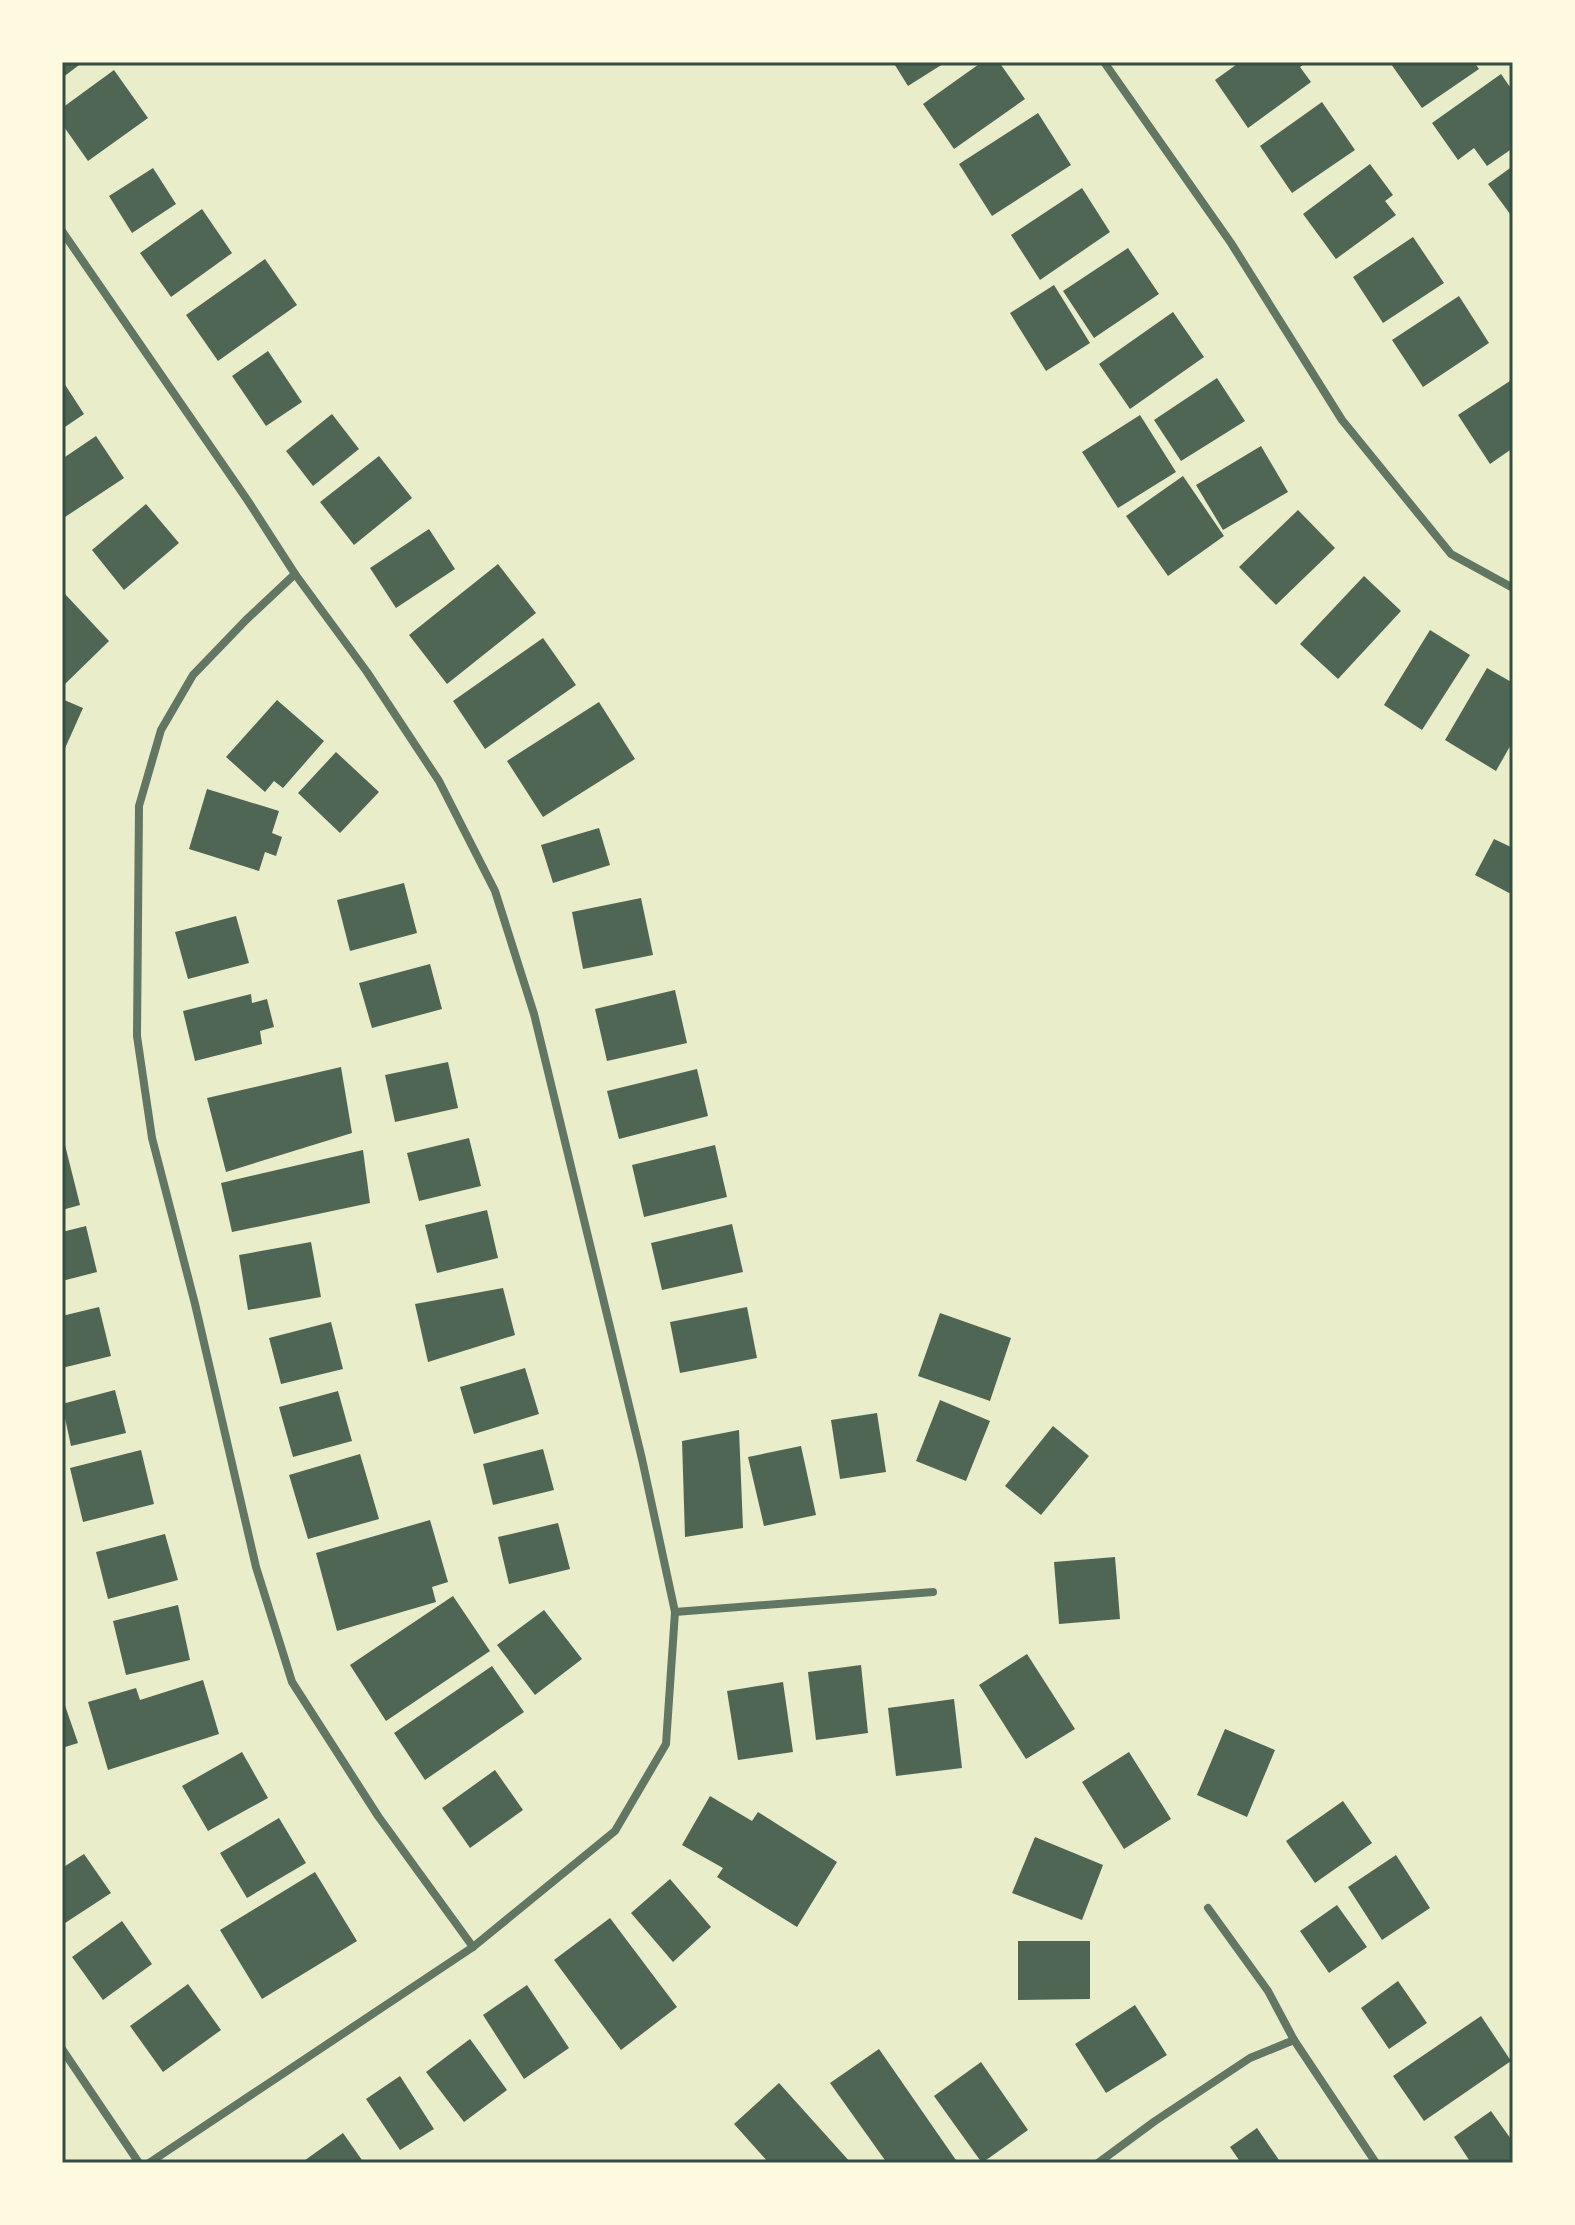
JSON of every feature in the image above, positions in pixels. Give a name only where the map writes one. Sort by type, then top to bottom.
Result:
[{"type":"street","points":[[1104,62],[1231,243],[1342,420],[1451,554],[1513,588]]},
{"type":"street","points":[[62,231],[439,781],[495,891],[537,1029],[642,1459],[675,1612],[666,1744],[615,1831],[473,1947],[149,2163]]},
{"type":"street","points":[[295,574],[193,675],[161,730],[139,806],[137,1036],[152,1138],[195,1304],[256,1567],[292,1682],[378,1816],[473,1947]]},
{"type":"street","points":[[675,1612],[933,1592]]},
{"type":"street","points":[[1208,1908],[1268,1991],[1294,2040],[1376,2163]]},
{"type":"street","points":[[1098,2163],[1250,2058],[1294,2040]]},
{"type":"street","points":[[62,2049],[139,2163]]},
{"type":"building","points":[[62,62],[83,62],[62,78]]},
{"type":"building","points":[[893,62],[946,62],[908,86]]},
{"type":"building","points":[[982,62],[999,62],[1025,99],[954,149],[923,104]]},
{"type":"building","points":[[1240,62],[1307,62],[1300,67],[1311,82],[1248,128],[1215,80]]},
{"type":"building","points":[[1474,62],[1479,69],[1422,108],[1391,64]]},
{"type":"building","points":[[114,70],[148,118],[88,161],[62,124],[62,108]]},
{"type":"building","points":[[1501,74],[1510,87],[1513,85],[1513,121],[1510,124],[1513,148],[1487,166],[1474,148],[1458,160],[1432,123]]},
{"type":"building","points":[[1322,102],[1355,150],[1292,193],[1260,146]]},
{"type":"building","points":[[1038,113],[1071,165],[992,216],[959,164]]},
{"type":"building","points":[[1370,164],[1393,195],[1385,201],[1396,215],[1336,259],[1303,214]]},
{"type":"building","points":[[1513,166],[1513,218],[1488,184]]},
{"type":"building","points":[[153,168],[176,204],[132,233],[109,196]]},
{"type":"building","points":[[1082,188],[1110,232],[1040,280],[1011,235]]},
{"type":"building","points":[[202,209],[232,253],[171,297],[140,253]]},
{"type":"building","points":[[1413,237],[1444,283],[1383,323],[1353,277]]},
{"type":"building","points":[[1128,248],[1159,294],[1094,338],[1063,291]]},
{"type":"building","points":[[265,259],[297,305],[218,361],[186,315]]},
{"type":"building","points":[[1054,285],[1090,343],[1046,371],[1010,313]]},
{"type":"building","points":[[1459,296],[1489,343],[1423,387],[1392,340]]},
{"type":"building","points":[[1173,312],[1204,357],[1130,409],[1099,364]]},
{"type":"building","points":[[268,351],[302,402],[266,426],[232,376]]},
{"type":"building","points":[[1217,378],[1245,421],[1181,461],[1154,420]]},
{"type":"building","points":[[1513,379],[1513,448],[1490,464],[1458,415]]},
{"type":"building","points":[[62,380],[84,414],[62,429]]},
{"type":"building","points":[[332,414],[359,449],[313,486],[286,451]]},
{"type":"building","points":[[1140,415],[1176,472],[1118,508],[1082,452]]},
{"type":"building","points":[[96,436],[124,478],[62,519],[62,459]]},
{"type":"building","points":[[1261,446],[1288,492],[1223,530],[1196,485]]},
{"type":"building","points":[[379,456],[412,498],[354,545],[320,502]]},
{"type":"building","points":[[1183,476],[1224,536],[1168,576],[1126,516]]},
{"type":"building","points":[[146,504],[179,543],[124,590],[92,550]]},
{"type":"building","points":[[1298,510],[1335,548],[1276,605],[1239,567]]},
{"type":"building","points":[[429,529],[455,569],[396,608],[370,568]]},
{"type":"building","points":[[498,564],[536,613],[447,684],[409,635]]},
{"type":"building","points":[[1364,576],[1401,611],[1338,679],[1300,644]]},
{"type":"building","points":[[65,594],[109,641],[64,685],[62,597]]},
{"type":"building","points":[[1430,630],[1470,655],[1422,730],[1384,705]]},
{"type":"building","points":[[543,638],[576,685],[485,749],[453,701]]},
{"type":"building","points":[[1487,668],[1513,683],[1513,741],[1496,771],[1445,740]]},
{"type":"building","points":[[62,699],[83,708],[62,755]]},
{"type":"building","points":[[277,700],[324,741],[283,788],[274,781],[265,792],[226,757]]},
{"type":"building","points":[[599,702],[635,759],[543,817],[507,761]]},
{"type":"building","points":[[336,752],[379,792],[340,833],[298,793]]},
{"type":"building","points":[[207,789],[279,811],[272,833],[282,837],[276,856],[265,852],[259,871],[189,849]]},
{"type":"building","points":[[599,828],[610,865],[553,883],[541,845]]},
{"type":"building","points":[[1494,839],[1513,848],[1513,895],[1475,875]]},
{"type":"building","points":[[404,883],[417,933],[350,951],[337,900]]},
{"type":"building","points":[[641,898],[653,955],[583,969],[572,912]]},
{"type":"building","points":[[236,916],[249,963],[188,979],[175,932]]},
{"type":"building","points":[[430,964],[442,1009],[372,1028],[359,983]]},
{"type":"building","points":[[675,990],[687,1043],[607,1061],[595,1009]]},
{"type":"building","points":[[251,994],[252,1003],[267,999],[274,1027],[260,1031],[262,1044],[195,1061],[183,1011]]},
{"type":"building","points":[[448,1062],[458,1108],[395,1122],[385,1075]]},
{"type":"building","points":[[341,1067],[352,1133],[226,1172],[207,1098]]},
{"type":"building","points":[[697,1069],[708,1116],[619,1139],[607,1091]]},
{"type":"building","points":[[469,1138],[481,1186],[419,1201],[407,1153]]},
{"type":"building","points":[[62,1145],[65,1145],[80,1205],[62,1210]]},
{"type":"building","points":[[715,1145],[727,1197],[644,1217],[632,1165]]},
{"type":"building","points":[[363,1150],[370,1203],[232,1232],[221,1183]]},
{"type":"building","points":[[487,1210],[498,1258],[437,1273],[425,1225]]},
{"type":"building","points":[[732,1224],[743,1272],[662,1290],[651,1243]]},
{"type":"building","points":[[86,1226],[97,1272],[62,1281],[62,1232]]},
{"type":"building","points":[[311,1242],[321,1297],[248,1310],[239,1255]]},
{"type":"building","points":[[503,1288],[515,1335],[428,1362],[415,1304]]},
{"type":"building","points":[[99,1307],[111,1356],[62,1368],[62,1316]]},
{"type":"building","points":[[747,1307],[757,1358],[680,1373],[670,1322]]},
{"type":"building","points":[[940,1313],[1011,1338],[990,1401],[918,1376]]},
{"type":"building","points":[[331,1322],[343,1369],[281,1384],[269,1338]]},
{"type":"building","points":[[525,1368],[539,1414],[474,1434],[460,1387]]},
{"type":"building","points":[[115,1390],[126,1433],[71,1446],[62,1404]]},
{"type":"building","points":[[338,1391],[352,1441],[293,1457],[279,1407]]},
{"type":"building","points":[[940,1400],[990,1421],[966,1481],[916,1461]]},
{"type":"building","points":[[877,1413],[886,1472],[840,1479],[831,1420]]},
{"type":"building","points":[[1053,1426],[1089,1456],[1041,1515],[1005,1486]]},
{"type":"building","points":[[739,1430],[743,1528],[685,1537],[682,1441]]},
{"type":"building","points":[[801,1446],[816,1515],[764,1526],[748,1457]]},
{"type":"building","points":[[543,1449],[554,1490],[493,1505],[483,1464]]},
{"type":"building","points":[[141,1450],[154,1504],[83,1522],[70,1468]]},
{"type":"building","points":[[360,1454],[379,1519],[308,1539],[289,1475]]},
{"type":"building","points":[[430,1520],[448,1582],[432,1587],[436,1602],[337,1631],[316,1553]]},
{"type":"building","points":[[558,1523],[570,1569],[509,1584],[498,1537]]},
{"type":"building","points":[[165,1534],[178,1580],[108,1599],[96,1552]]},
{"type":"building","points":[[1115,1557],[1120,1619],[1059,1624],[1054,1562]]},
{"type":"building","points":[[453,1596],[490,1651],[386,1721],[350,1665]]},
{"type":"building","points":[[178,1605],[190,1660],[126,1675],[113,1621]]},
{"type":"building","points":[[544,1610],[582,1659],[535,1695],[497,1645]]},
{"type":"building","points":[[1027,1654],[1075,1729],[1026,1759],[979,1685]]},
{"type":"building","points":[[861,1665],[868,1733],[816,1740],[808,1672]]},
{"type":"building","points":[[492,1666],[524,1712],[425,1780],[394,1733]]},
{"type":"building","points":[[203,1680],[219,1734],[108,1770],[88,1702],[136,1688],[140,1700]]},
{"type":"building","points":[[783,1682],[793,1752],[738,1760],[727,1691]]},
{"type":"building","points":[[62,1697],[78,1743],[62,1748]]},
{"type":"building","points":[[954,1699],[962,1768],[896,1776],[888,1708]]},
{"type":"building","points":[[1225,1729],[1275,1750],[1247,1817],[1197,1795]]},
{"type":"building","points":[[242,1752],[268,1798],[208,1831],[182,1786]]},
{"type":"building","points":[[1129,1752],[1171,1819],[1124,1849],[1082,1782]]},
{"type":"building","points":[[495,1770],[523,1810],[470,1848],[442,1808]]},
{"type":"building","points":[[710,1796],[752,1821],[758,1812],[837,1862],[797,1927],[717,1877],[723,1868],[682,1845]]},
{"type":"building","points":[[1343,1801],[1372,1843],[1315,1883],[1286,1841]]},
{"type":"building","points":[[279,1818],[306,1863],[247,1898],[220,1853]]},
{"type":"building","points":[[1035,1837],[1103,1865],[1082,1920],[1012,1893]]},
{"type":"building","points":[[84,1854],[111,1893],[62,1925],[62,1868]]},
{"type":"building","points":[[1396,1855],[1430,1908],[1382,1940],[1348,1887]]},
{"type":"building","points":[[315,1872],[357,1941],[262,1999],[220,1930]]},
{"type":"building","points":[[670,1879],[711,1927],[673,1962],[631,1913]]},
{"type":"building","points":[[1337,1905],[1367,1947],[1329,1973],[1300,1931]]},
{"type":"building","points":[[610,1918],[677,2007],[621,2050],[554,1960]]},
{"type":"building","points":[[122,1921],[152,1964],[103,2000],[72,1957]]},
{"type":"building","points":[[1018,1941],[1090,1941],[1090,1999],[1018,2000]]},
{"type":"building","points":[[1398,1981],[1427,2023],[1389,2049],[1361,2008]]},
{"type":"building","points":[[188,1984],[221,2030],[163,2072],[130,2026]]},
{"type":"building","points":[[527,1985],[569,2048],[524,2079],[483,2015]]},
{"type":"building","points":[[1135,2005],[1167,2055],[1106,2093],[1075,2044]]},
{"type":"building","points":[[1481,2016],[1511,2061],[1424,2121],[1393,2076]]},
{"type":"building","points":[[470,2039],[507,2090],[464,2122],[426,2072]]},
{"type":"building","points":[[879,2049],[958,2163],[887,2163],[830,2083]]},
{"type":"building","points":[[981,2062],[1028,2130],[982,2163],[934,2096]]},
{"type":"building","points":[[400,2076],[434,2129],[400,2150],[366,2099]]},
{"type":"building","points":[[779,2083],[851,2163],[769,2163],[734,2124]]},
{"type":"building","points":[[1491,2111],[1513,2142],[1513,2157],[1505,2163],[1471,2163],[1454,2137]]},
{"type":"building","points":[[1257,2128],[1281,2163],[1241,2163],[1230,2147]]},
{"type":"building","points":[[343,2133],[364,2163],[301,2163]]}]
